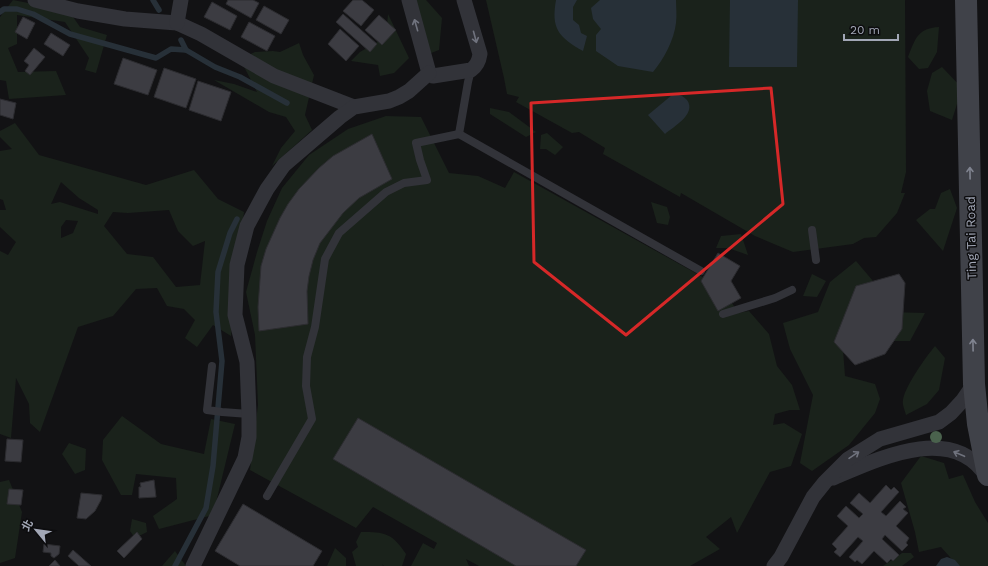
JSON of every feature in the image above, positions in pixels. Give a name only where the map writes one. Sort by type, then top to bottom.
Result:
[{"type":"main road","name":"Ting Tai Road","points":[[966,0],[974,384],[978,424],[988,475]]},
{"type":"street","points":[[35,0],[78,12],[125,19],[177,23],[201,34],[274,76],[354,107]]},
{"type":"street","points":[[177,23],[181,0]]},
{"type":"street","points":[[409,0],[429,73],[434,76],[471,70],[478,63],[480,54],[464,0]]},
{"type":"street","points":[[193,566],[245,458],[249,437],[246,362],[235,315],[236,265],[247,226],[267,189],[284,165],[340,117],[354,107],[399,98],[429,73]]},
{"type":"street","points":[[774,566],[781,557],[813,497],[825,482],[848,459],[880,439],[939,422],[951,413],[963,400],[974,384]]},
{"type":"street","points":[[825,482],[874,461],[895,454],[937,448],[950,450],[963,455],[982,468],[988,478]]},
{"type":"lane","points":[[459,134],[471,70]]},
{"type":"lane","points":[[267,496],[312,419],[306,386],[307,357],[315,327],[326,259],[339,233],[386,192],[404,183],[427,180],[416,143],[459,134],[701,271]]},
{"type":"lane","points":[[812,230],[816,260]]},
{"type":"lane","points":[[723,314],[775,298],[792,290]]},
{"type":"lane","points":[[212,366],[207,410],[249,414]]},
{"type":"highlighted area","points":[[771,88],[783,204],[626,335],[534,262],[531,103]]},
{"type":"shaded area","points":[[13,0],[69,11],[80,27],[107,35],[96,73],[85,70],[89,58],[65,22],[17,15],[17,44],[8,48],[18,72],[56,71],[66,95],[9,99],[6,81],[0,80],[0,17]]},
{"type":"shaded area","points":[[405,0],[426,0],[442,18],[439,50],[426,55]]},
{"type":"shaded area","points":[[486,0],[905,0],[906,172],[901,193],[905,193],[897,213],[876,237],[864,238],[853,244],[793,252],[755,236],[681,193],[680,197],[603,154],[605,148],[579,132],[572,133],[516,102],[519,97],[507,94]]},
{"type":"shaded area","points":[[556,0],[577,0],[573,7],[573,20],[579,25],[581,33],[587,36],[583,51],[574,46],[558,31],[555,18]]},
{"type":"shaded area","points":[[600,0],[676,0],[675,29],[671,43],[665,55],[653,72],[618,66],[596,51],[596,35],[601,29],[593,19],[591,8]]},
{"type":"shaded area","points":[[730,0],[798,0],[797,67],[729,67]]},
{"type":"shaded area","points":[[388,14],[409,58],[394,73],[380,76],[378,65],[351,61],[360,52],[386,37]]},
{"type":"shaded area","points":[[939,27],[937,52],[928,68],[919,69],[908,57],[915,40],[921,32]]},
{"type":"shaded area","points":[[299,43],[303,55],[314,75],[305,115],[312,130],[272,166],[281,148],[295,131],[286,117],[269,112],[214,80],[234,84],[257,92],[240,59],[255,52],[280,52]]},
{"type":"shaded area","points":[[942,67],[962,88],[952,120],[930,111],[927,91],[932,73]]},
{"type":"shaded area","points":[[672,95],[680,95],[684,97],[689,105],[689,110],[683,120],[665,134],[648,115]]},
{"type":"shaded area","points":[[490,108],[509,112],[536,132],[526,137],[490,114]]},
{"type":"shaded area","points":[[386,116],[421,117],[449,173],[478,176],[505,188],[514,172],[701,276],[732,303],[738,313],[749,311],[769,334],[777,366],[792,385],[800,410],[790,410],[775,414],[773,425],[784,423],[802,434],[791,466],[770,472],[737,533],[731,517],[706,537],[720,549],[690,566],[479,566],[466,559],[469,566],[411,566],[423,543],[434,549],[437,543],[373,507],[356,528],[250,470],[258,405],[255,335],[246,292],[267,221],[282,188],[309,155],[348,129]]},
{"type":"shaded area","points":[[15,123],[39,155],[146,185],[194,170],[218,199],[244,212],[231,336],[213,325],[197,347],[185,338],[195,320],[184,309],[167,306],[157,288],[136,289],[113,316],[78,327],[40,432],[30,423],[29,404],[16,378],[11,438],[0,434],[0,251],[8,255],[16,242],[0,227],[0,210],[6,210],[3,200],[0,199],[0,151],[12,149],[0,137],[0,131]],"holes":[[[61,182],[79,198],[98,210],[98,214],[60,202],[51,204]],[[169,210],[178,231],[193,246],[205,241],[200,285],[176,287],[153,257],[127,254],[104,226],[113,212],[128,213]],[[66,220],[78,221],[73,233],[61,238],[61,227]]]},
{"type":"shaded area","points":[[547,133],[563,147],[555,155],[546,149],[540,149],[541,135]]},
{"type":"shaded area","points":[[950,189],[957,208],[943,251],[916,220],[930,209],[935,209],[941,193]]},
{"type":"shaded area","points":[[651,202],[667,207],[670,217],[668,225],[657,223]]},
{"type":"shaded area","points":[[741,234],[748,255],[728,248],[716,248],[721,236]]},
{"type":"shaded area","points":[[856,261],[873,281],[889,312],[925,313],[910,341],[889,341],[842,337],[845,376],[875,384],[880,399],[875,413],[849,445],[812,471],[800,463],[813,395],[790,349],[783,323],[818,312],[830,282]]},
{"type":"shaded area","points":[[812,274],[826,281],[817,297],[803,296]]},
{"type":"shaded area","points":[[935,346],[945,358],[939,390],[927,404],[906,415],[903,403],[905,394],[916,372]]},
{"type":"shaded area","points":[[122,416],[161,444],[204,454],[211,419],[235,424],[213,515],[159,529],[153,516],[177,499],[176,478],[136,474],[132,495],[121,495],[102,460],[103,440]]},
{"type":"shaded area","points":[[69,443],[86,449],[85,470],[75,474],[62,454]]},
{"type":"shaded area","points":[[921,456],[944,463],[949,479],[963,475],[975,502],[988,523],[988,566],[958,566],[941,547],[919,552],[901,483]]},
{"type":"shaded area","points":[[9,480],[22,512],[15,558],[0,563],[0,482]]},
{"type":"shaded area","points":[[132,519],[146,523],[147,532],[135,538],[130,531]]},
{"type":"shaded area","points":[[361,532],[382,533],[392,538],[406,554],[402,566],[384,566],[382,564],[383,566],[356,566],[352,552],[358,547],[356,542]]},
{"type":"shaded area","points":[[335,548],[346,558],[346,566],[327,566]]},
{"type":"shaded area","points":[[175,551],[186,566],[162,566]]},
{"type":"shaded area","points":[[902,553],[911,553],[914,557],[902,566],[883,566]]},
{"type":"shaded area","points":[[947,557],[955,560],[960,566],[936,566],[941,559]]},
{"type":"building","points":[[228,0],[253,0],[259,3],[251,18],[226,4]]},
{"type":"building","points":[[353,0],[362,0],[374,10],[361,26],[343,11]]},
{"type":"building","points":[[212,2],[237,16],[230,30],[204,17]]},
{"type":"building","points":[[264,6],[289,20],[281,34],[256,20]]},
{"type":"building","points":[[343,14],[377,44],[370,52],[336,22]]},
{"type":"building","points":[[379,15],[396,30],[382,45],[365,30]]},
{"type":"building","points":[[23,17],[35,23],[27,39],[15,32]]},
{"type":"building","points":[[249,22],[275,36],[267,51],[241,37]]},
{"type":"building","points":[[340,29],[359,46],[346,61],[328,44]]},
{"type":"building","points":[[51,33],[70,45],[63,56],[44,44]]},
{"type":"building","points":[[34,48],[45,57],[30,75],[25,71],[29,65],[24,61]]},
{"type":"building","points":[[123,58],[157,70],[148,95],[114,84]]},
{"type":"building","points":[[164,68],[196,79],[186,108],[154,97]]},
{"type":"building","points":[[198,81],[231,92],[221,121],[189,110]]},
{"type":"building","points":[[0,99],[16,103],[13,119],[0,115]]},
{"type":"building","points":[[372,134],[392,179],[359,198],[343,213],[320,243],[313,260],[309,276],[307,291],[308,324],[259,331],[258,307],[261,266],[266,249],[288,204],[299,189],[333,156]]},
{"type":"building","points":[[718,253],[740,266],[731,281],[741,298],[718,311],[701,281]]},
{"type":"building","points":[[899,274],[905,283],[902,329],[885,354],[855,365],[834,342],[856,286]]},
{"type":"building","points":[[358,418],[586,550],[576,566],[516,566],[333,459]]},
{"type":"building","points":[[7,439],[23,440],[21,462],[5,461]]},
{"type":"building","points":[[154,480],[156,497],[139,498],[139,487],[141,487],[140,483]]},
{"type":"building","points":[[886,485],[891,490],[894,487],[899,492],[881,512],[886,516],[900,501],[906,507],[903,509],[908,513],[896,526],[909,538],[906,543],[908,545],[902,551],[885,535],[882,539],[899,555],[893,561],[891,559],[887,563],[874,551],[862,564],[857,560],[855,562],[849,557],[863,541],[858,537],[840,557],[834,552],[837,549],[832,544],[848,526],[837,516],[846,506],[859,518],[863,514],[850,503],[859,493],[870,503]]},
{"type":"building","points":[[9,489],[23,490],[21,505],[7,504]]},
{"type":"building","points":[[81,493],[102,495],[95,511],[86,519],[77,518]]},
{"type":"building","points":[[243,504],[322,551],[313,566],[240,566],[215,551]]},
{"type":"building","points":[[137,532],[142,539],[124,558],[117,551]]},
{"type":"building","points":[[44,544],[60,546],[59,554],[54,558],[51,556],[51,553],[43,552]]},
{"type":"building","points":[[73,550],[91,566],[79,566],[68,556]]},
{"type":"building","points":[[55,560],[60,566],[49,566]]},
{"type":"waterway","points":[[153,0],[159,10]]},
{"type":"waterway","points":[[0,12],[4,9],[17,9],[33,14],[70,34],[156,58],[171,49],[186,50]]},
{"type":"waterway","points":[[181,40],[186,50],[215,67],[240,77],[287,103]]},
{"type":"waterway","points":[[175,566],[206,508],[213,466],[222,361],[216,312],[218,272],[230,233],[237,219]]}]
